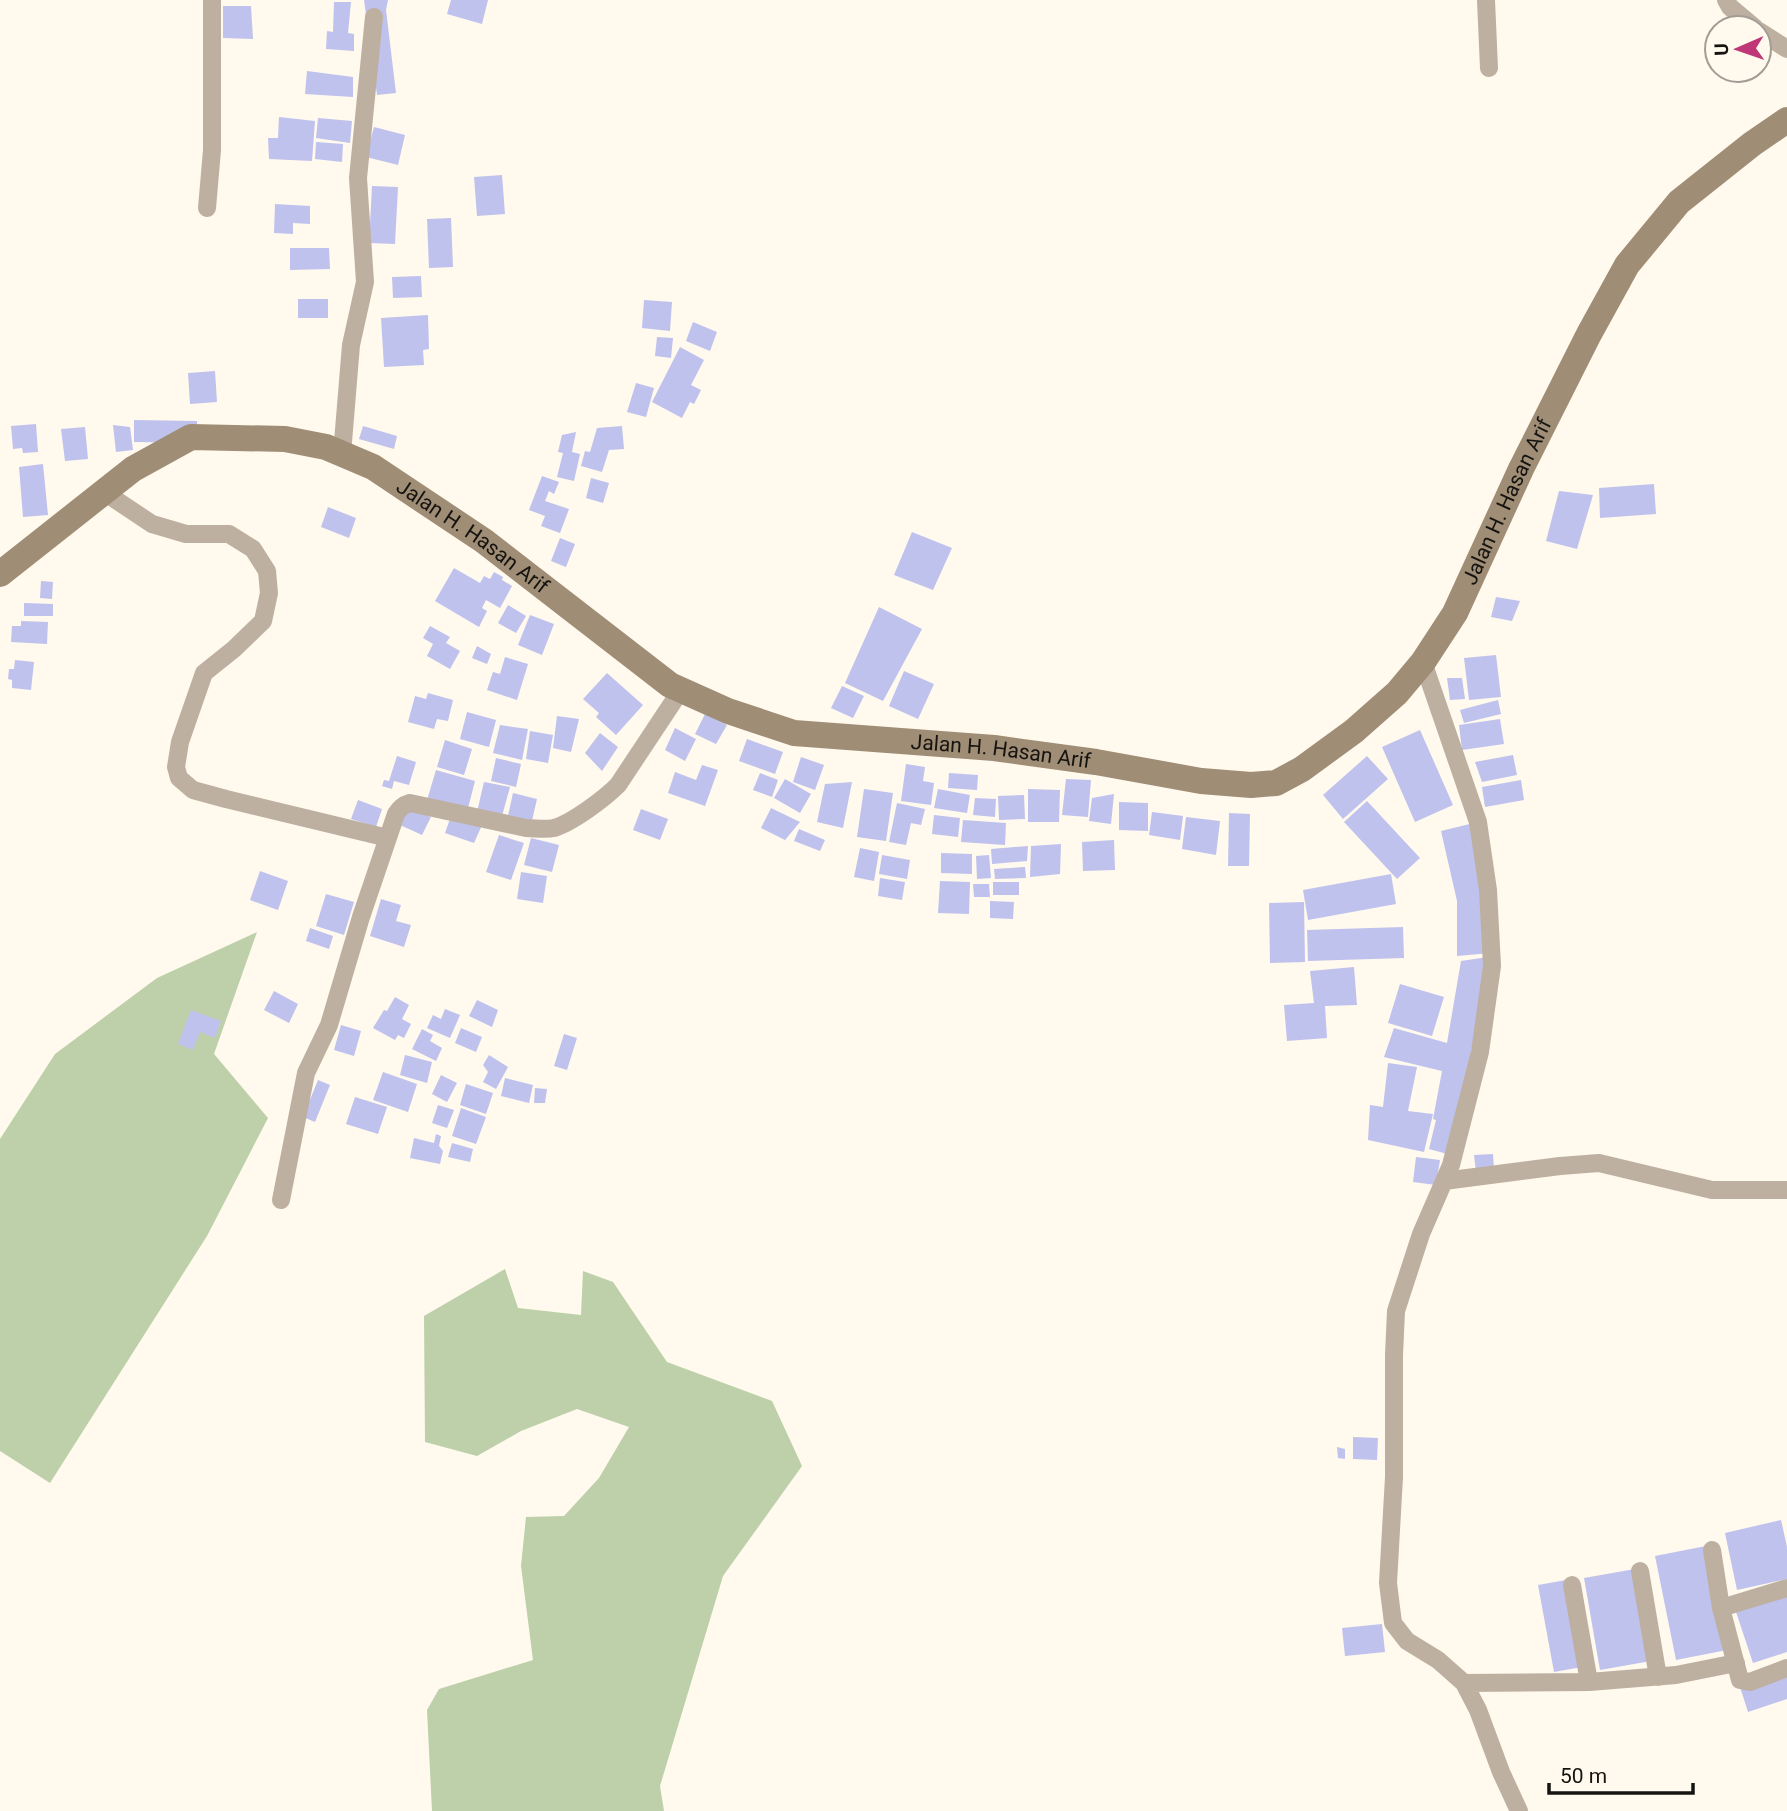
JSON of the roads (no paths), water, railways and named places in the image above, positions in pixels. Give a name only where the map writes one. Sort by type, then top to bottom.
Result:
[{"type":"main road","name":"Jalan H. Hasan Arif","points":[[0,574],[133,469],[191,436],[285,439],[326,447],[373,467],[484,541],[670,685],[728,711],[794,733],[994,748],[1096,762],[1200,781],[1251,785],[1276,783],[1302,769],[1354,731],[1396,693],[1423,662],[1455,613],[1521,469],[1627,265],[1679,202],[1787,120]]},
{"type":"street","points":[[207,208],[212,150],[212,0]]},
{"type":"street","points":[[1486,0],[1489,68]]},
{"type":"street","points":[[1727,0],[1730,7],[1739,14]]},
{"type":"street","points":[[342,454],[351,345],[365,282],[358,178],[374,17]]},
{"type":"street","points":[[104,492],[152,524],[187,534],[229,534],[253,549],[267,570],[270,593],[264,621],[204,673],[180,742],[176,767],[178,778],[192,790],[388,838]]},
{"type":"street","points":[[1423,662],[1478,822],[1488,890],[1492,966],[1480,1052],[1451,1165],[1421,1234],[1396,1311],[1394,1477],[1388,1583],[1393,1623],[1406,1641],[1438,1660],[1464,1684],[1478,1710],[1519,1811]]},
{"type":"street","points":[[281,1200],[306,1073],[329,1025],[357,929],[396,814],[405,804],[410,803],[526,828],[553,828],[566,823],[618,785],[681,690]]},
{"type":"street","points":[[1444,1181],[1599,1163],[1712,1190],[1787,1190]]},
{"type":"street","points":[[1712,1550],[1721,1608],[1740,1680],[1749,1682],[1787,1668]]},
{"type":"street","points":[[1640,1571],[1658,1677]]},
{"type":"street","points":[[1572,1585],[1589,1682]]},
{"type":"street","points":[[1721,1608],[1787,1588]]},
{"type":"street","points":[[1464,1684],[1589,1682],[1658,1677],[1736,1663]]}]
